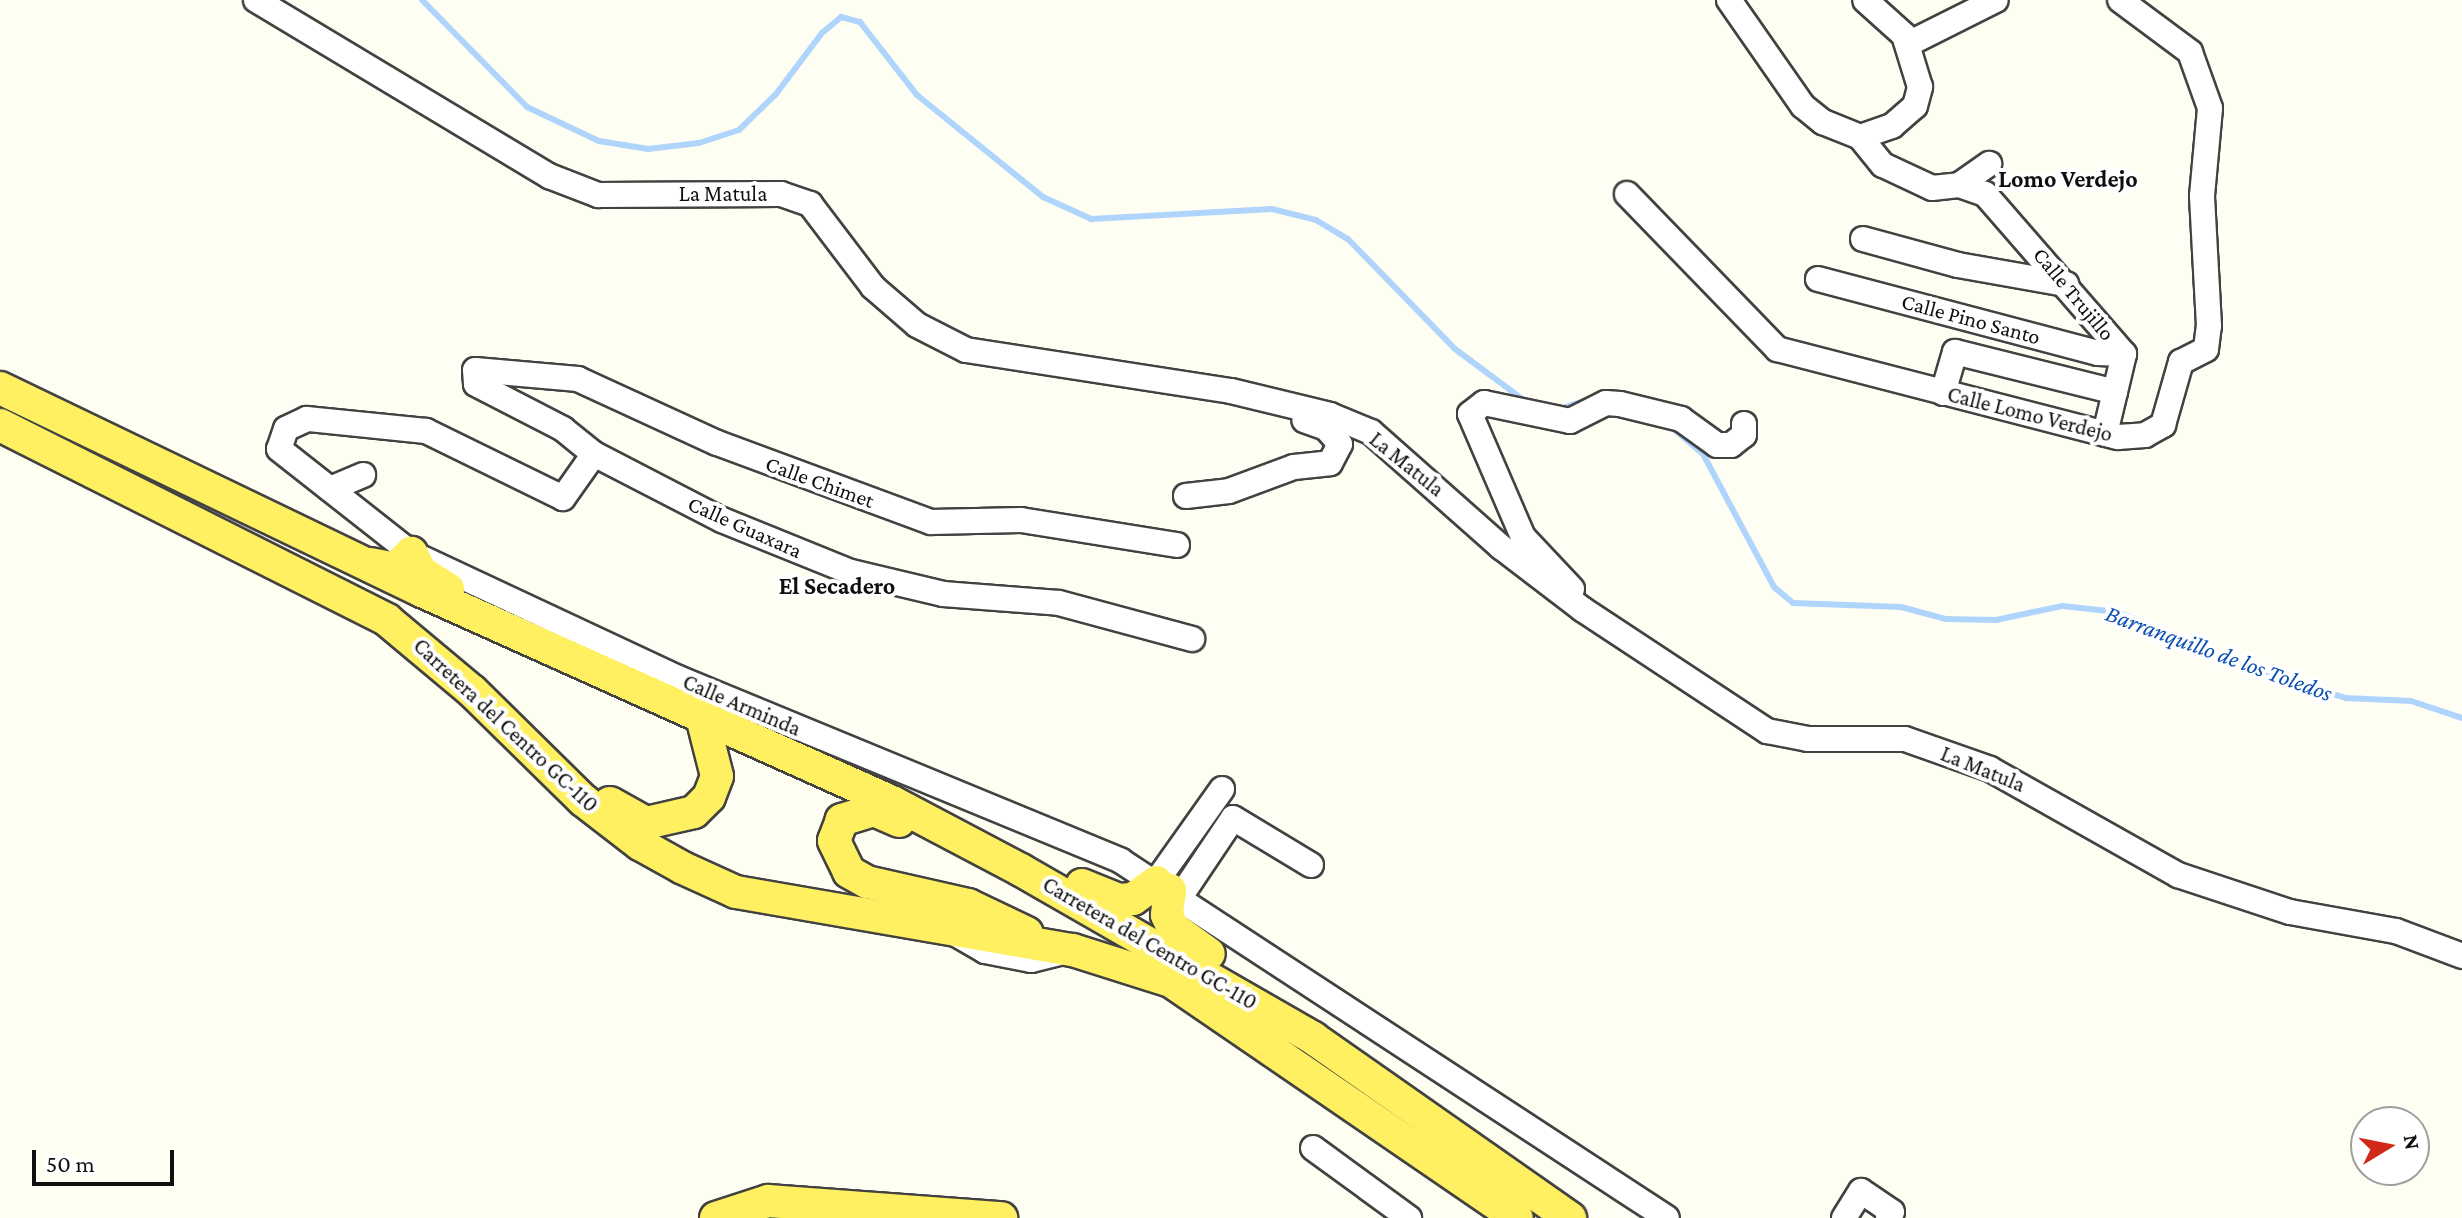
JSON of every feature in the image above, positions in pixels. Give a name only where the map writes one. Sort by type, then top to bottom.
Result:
[{"type":"main road","points":[[0,388],[362,563],[639,687]]},
{"type":"main road","name":"Carretera del Centro GC-110","points":[[0,425],[352,598],[419,642],[583,800],[640,844],[736,892],[1064,948],[1171,981],[1517,1218]]},
{"type":"main road","points":[[362,563],[395,569],[411,553],[421,572],[438,585],[507,615],[639,687]]},
{"type":"main road","name":"Carretera del Centro GC-110","points":[[639,687],[892,802],[1021,870],[1263,1006],[1570,1218]]},
{"type":"main road","points":[[541,757],[618,809],[646,823],[663,823],[694,812],[709,797],[717,776],[702,717]]},
{"type":"main road","points":[[1064,948],[968,905],[867,882],[849,872],[834,841],[842,820],[874,810],[1021,870],[1119,900],[1169,890],[1167,915],[1173,928],[1235,973],[1263,1006]]},
{"type":"main road","points":[[716,1218],[768,1201],[1001,1218]]},
{"type":"street","name":"La Matula","points":[[256,0],[549,176],[598,195],[781,194],[810,204],[873,287],[917,325],[966,350],[1231,391],[1330,415],[1371,432],[1501,547],[1582,609],[1767,731],[1808,739],[1905,739],[1990,769],[2178,875],[2290,912],[2396,931],[2462,956]]},
{"type":"street","points":[[1729,0],[1803,106],[1823,122],[1860,137],[1892,126],[1915,106],[1919,78],[1908,44],[1865,0]]},
{"type":"street","points":[[1908,44],[1996,0]]},
{"type":"street","name":"Calle Lomo Verdejo","points":[[1627,194],[1777,349],[2105,434],[2145,435],[2163,425],[2181,362],[2206,349],[2209,326],[2202,196],[2210,108],[2190,52],[2120,0]]},
{"type":"street","name":"Calle Trujillo","points":[[1860,137],[1883,165],[1907,180],[1932,188],[1959,185],[1985,194],[2124,354],[2105,434]]},
{"type":"street","points":[[1959,185],[1989,164]]},
{"type":"street","points":[[1863,239],[1958,265],[2066,284]]},
{"type":"street","name":"Calle Pino Santo","points":[[1818,279],[2098,353],[2124,354]]},
{"type":"street","points":[[1943,393],[1955,352],[2115,392]]},
{"type":"street","name":"Calle Guaxara","points":[[475,370],[476,384],[563,429],[594,454],[722,520],[851,572],[943,594],[1059,603],[1192,639]]},
{"type":"street","name":"Calle Chimet","points":[[475,370],[578,379],[717,443],[931,522],[1021,520],[1177,545]]},
{"type":"street","points":[[1186,496],[1229,491],[1294,467],[1330,463],[1340,444],[1326,428],[1231,391]]},
{"type":"street","points":[[1582,609],[1568,581],[1523,537],[1470,414],[1484,403],[1531,417],[1570,421],[1606,403],[1620,404],[1681,419],[1717,445],[1731,445],[1744,435],[1744,424]]},
{"type":"street","name":"Calle Arminda","points":[[594,454],[563,498],[426,431],[307,419],[286,429],[279,449],[411,553],[749,709],[1055,831],[1169,890],[1667,1218]]},
{"type":"street","points":[[330,489],[363,475]]},
{"type":"street","points":[[1169,890],[1222,789]]},
{"type":"street","points":[[1169,890],[1233,818],[1311,865]]},
{"type":"street","points":[[1313,1148],[1409,1218]]},
{"type":"street","points":[[1844,1218],[1861,1191],[1892,1212],[1888,1218]]},
{"type":"waterway","name":"Barranquillo de los Toledos","points":[[422,0],[527,107],[599,141],[648,149],[699,143],[739,130],[776,94],[822,33],[841,17],[860,22],[917,95],[1043,197],[1091,219],[1272,209],[1316,220],[1348,239],[1455,349],[1525,401]]},
{"type":"waterway","name":"Barranquillo de los Toledos","points":[[1563,408],[1607,393]]},
{"type":"waterway","name":"Barranquillo de los Toledos","points":[[1669,425],[1703,454],[1774,587],[1793,603],[1901,607],[1946,619],[1996,620],[2062,606],[2118,612],[2247,667],[2346,698],[2411,701],[2462,718]]},
{"type":"district","name":"Lomo Verdejo","points":[[2068,179]]},
{"type":"district","name":"El Secadero","points":[[837,586]]}]
